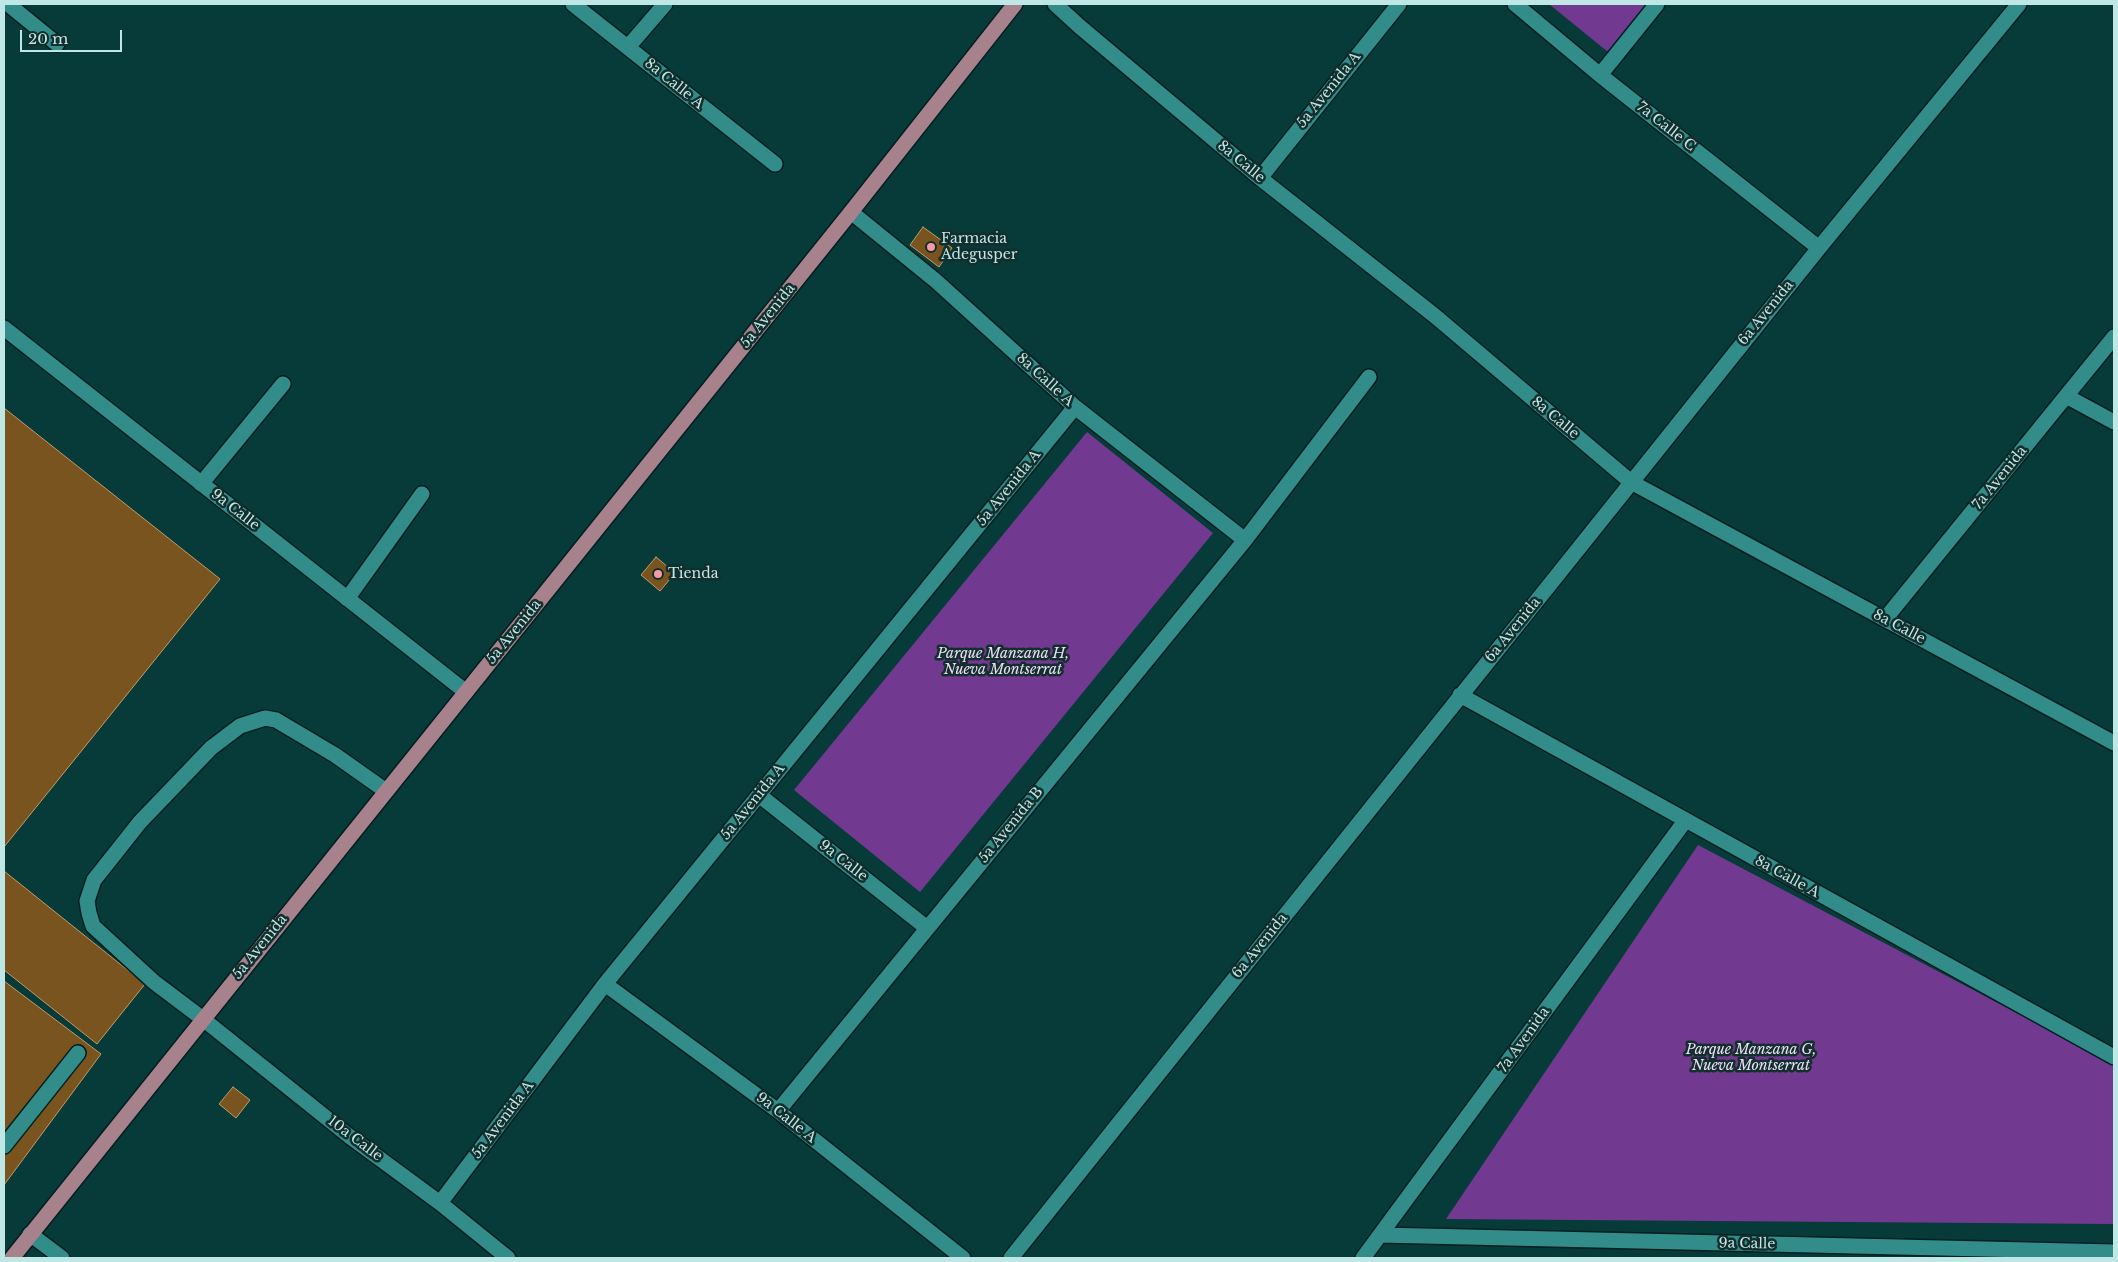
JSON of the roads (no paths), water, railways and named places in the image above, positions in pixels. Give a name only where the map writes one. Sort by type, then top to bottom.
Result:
[{"type":"main road","name":"5a Avenida","points":[[12,1258],[851,212],[1015,4]]},
{"type":"street","points":[[8,4],[57,44]]},
{"type":"street","name":"8a Calle A","points":[[573,4],[775,164]]},
{"type":"street","points":[[628,48],[665,4]]},
{"type":"street","name":"8a Calle","points":[[1055,4],[1260,178],[1435,316],[1631,482],[2114,743]]},
{"type":"street","name":"5a Avenida A","points":[[1260,178],[1399,4]]},
{"type":"street","name":"7a Calle C","points":[[1515,4],[1600,75],[1819,248]]},
{"type":"street","points":[[1600,75],[1657,4]]},
{"type":"street","name":"6a Avenida","points":[[1011,1258],[1819,248],[2019,4]]},
{"type":"street","name":"8a Calle A","points":[[851,212],[936,281],[1075,407],[1245,540]]},
{"type":"street","name":"9a Calle","points":[[4,328],[466,692]]},
{"type":"street","name":"7a Avenida","points":[[1885,619],[2114,337]]},
{"type":"street","name":"5a Avenida B","points":[[778,1111],[1245,540],[1369,377]]},
{"type":"street","points":[[201,484],[283,384]]},
{"type":"street","points":[[2066,396],[2114,422]]},
{"type":"street","name":"5a Avenida A","points":[[440,1203],[605,984],[1075,407]]},
{"type":"street","points":[[348,599],[422,494]]},
{"type":"street","name":"8a Calle A","points":[[1460,696],[2114,1057]]},
{"type":"street","name":"10a Calle","points":[[386,791],[310,740],[276,720],[265,718],[240,726],[211,748],[135,829],[94,880],[87,901],[93,926],[154,982],[349,1136],[440,1203],[508,1258]]},
{"type":"street","name":"9a Calle","points":[[759,795],[927,928]]},
{"type":"street","name":"7a Avenida","points":[[1363,1258],[1685,821]]},
{"type":"street","name":"9a Calle A","points":[[605,984],[778,1111],[963,1258]]},
{"type":"street","points":[[4,1146],[78,1053]]},
{"type":"street","points":[[30,1234],[62,1258]]},
{"type":"street","name":"9a Calle","points":[[1380,1235],[2114,1252]]},
{"type":"place","name":"Farmacia Adegusper","points":[[931,247]]},
{"type":"place","name":"Tienda","points":[[658,574]]},
{"type":"park label","name":"Parque Manzana H, Nueva Montserrat","points":[[1003,662]]},
{"type":"park label","name":"Parque Manzana G, Nueva Montserrat","points":[[1751,1058]]}]
